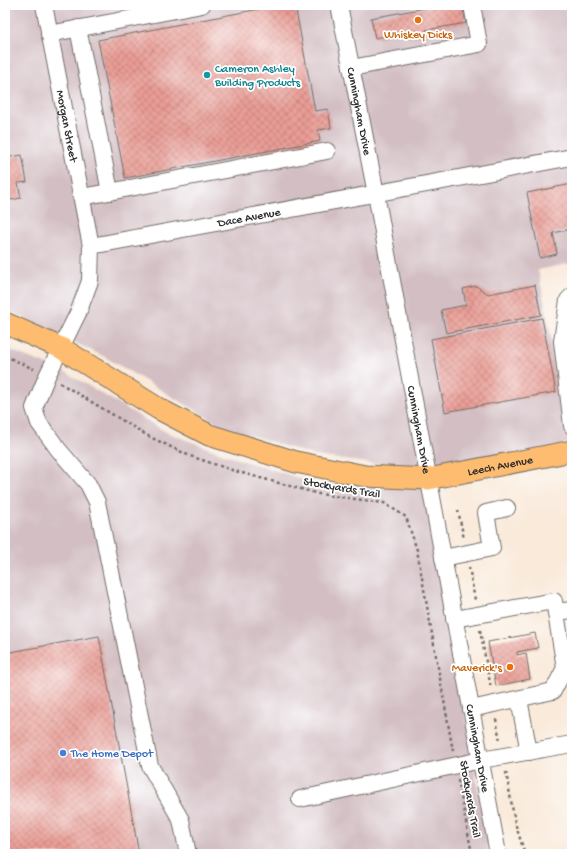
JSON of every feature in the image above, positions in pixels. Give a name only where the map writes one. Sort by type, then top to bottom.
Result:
[{"type":"main road","points":[[5,323],[61,348]]},
{"type":"main road","name":"Leech Avenue","points":[[61,348],[159,409],[209,435],[296,462],[365,476],[428,479],[572,451]]},
{"type":"street","name":"Morgan Street","points":[[44,5],[91,246]]},
{"type":"street","points":[[49,34],[202,5]]},
{"type":"street","name":"Cunningham Drive","points":[[339,5],[376,194],[498,854]]},
{"type":"street","points":[[351,68],[479,44],[474,5]]},
{"type":"street","points":[[78,28],[110,192]]},
{"type":"street","points":[[82,197],[327,151]]},
{"type":"street","name":"Dace Avenue","points":[[91,246],[572,157]]},
{"type":"street","points":[[91,246],[90,281],[78,314],[47,376],[34,408],[39,423],[58,450],[88,484],[97,502],[150,766],[181,820],[188,854]]},
{"type":"street","points":[[572,296],[568,300],[562,341],[572,426]]},
{"type":"street","points":[[443,558],[492,548],[486,513],[507,508]]},
{"type":"street","points":[[454,619],[554,601],[565,668],[553,691],[471,709]]},
{"type":"street","points":[[556,612],[572,610]]},
{"type":"street","points":[[519,698],[529,752]]},
{"type":"street","points":[[300,799],[456,765],[572,744]]},
{"type":"path","name":"Stockyards Trail","points":[[5,356],[47,376],[150,437],[190,456],[235,471],[319,494],[384,503],[406,517],[417,550],[472,854]]},
{"type":"path","points":[[458,510],[515,823],[525,854]]},
{"type":"shaded area","points":[[5,5],[572,5],[572,263],[538,270],[571,443],[476,461],[404,468],[316,456],[222,426],[105,357],[5,309]]},
{"type":"shaded area","points":[[5,348],[67,373],[166,432],[237,459],[321,485],[427,485],[489,854],[5,854]]},
{"type":"building","name":"Cameron Ashley Building Products","points":[[280,5],[295,5],[315,111],[328,109],[331,128],[318,130],[320,141],[125,178],[98,40]]},
{"type":"building","name":"Whiskey Dicks","points":[[442,5],[462,5],[466,23],[426,30],[427,35],[408,38],[407,32],[375,38],[371,18]]},
{"type":"building","points":[[22,155],[27,182],[18,183],[21,198],[5,201],[5,158]]},
{"type":"building","points":[[572,184],[572,229],[553,233],[557,254],[540,258],[527,193]]},
{"type":"building","points":[[535,285],[541,315],[446,333],[441,310],[466,305],[463,289],[476,286],[488,294]]},
{"type":"building","points":[[542,318],[556,392],[445,412],[431,339]]},
{"type":"building","name":"Maverick's","points":[[535,633],[538,648],[517,652],[517,655],[526,653],[530,679],[496,686],[488,642]]},
{"type":"building","name":"The Home Depot","points":[[99,636],[139,854],[5,854],[5,653]]},
{"type":"place","name":"Whiskey Dicks","points":[[418,20]]},
{"type":"place","name":"Cameron Ashley Building Products","points":[[207,75]]},
{"type":"place","name":"Maverick's","points":[[510,667]]},
{"type":"place","name":"The Home Depot","points":[[63,753]]}]
